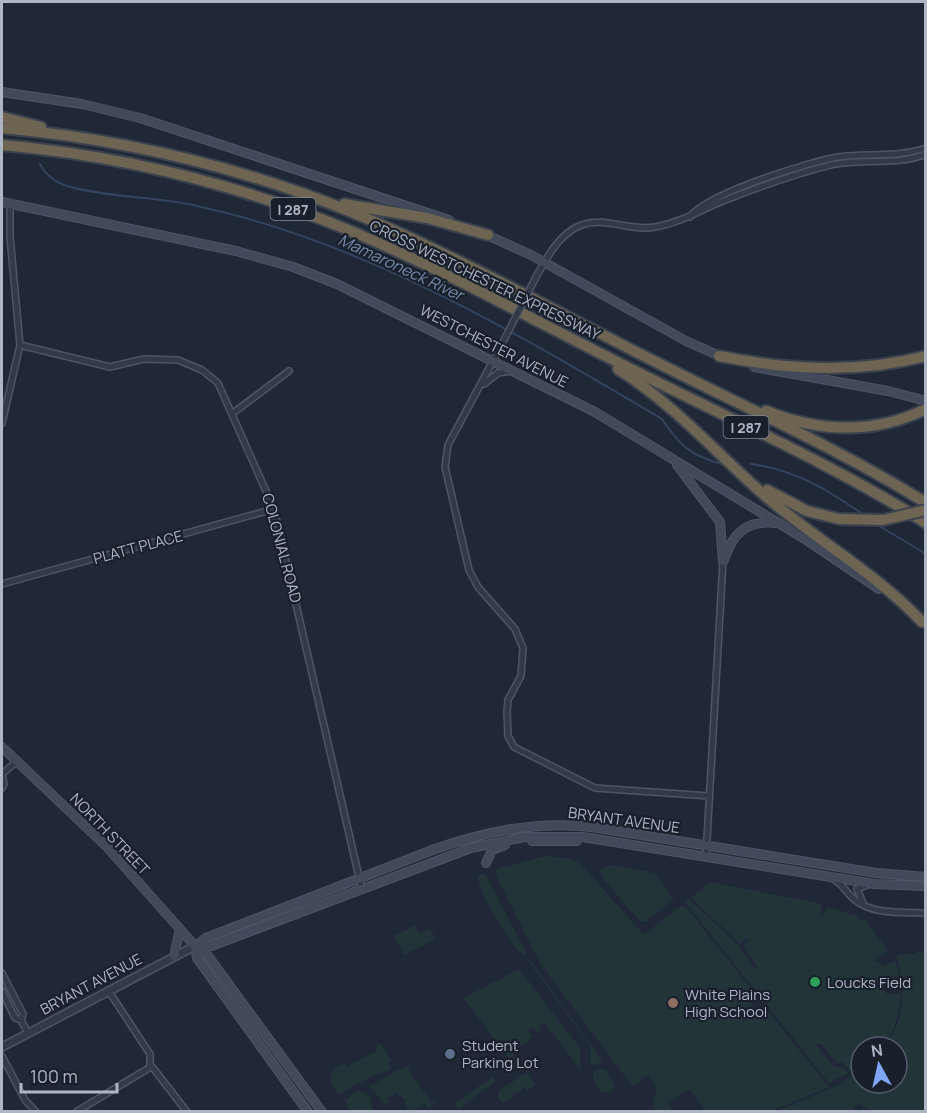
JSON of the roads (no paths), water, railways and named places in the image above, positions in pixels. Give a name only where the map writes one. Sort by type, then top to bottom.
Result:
[{"type":"highway","points":[[2,117],[97,140]]},
{"type":"highway","name":"CROSS WESTCHESTER EXPRESSWAY","points":[[2,128],[97,140],[200,162],[301,193],[417,242],[873,472],[926,503]]},
{"type":"highway","name":"CROSS WESTCHESTER EXPRESSWAY","points":[[2,145],[72,153],[139,165],[272,201],[379,243],[854,482],[926,523]]},
{"type":"highway","points":[[301,193],[378,212],[427,218],[488,235]]},
{"type":"highway","points":[[565,336],[656,395],[775,495],[807,511],[839,519],[883,520],[926,510]]},
{"type":"highway","points":[[719,356],[777,366],[831,369],[878,365],[926,356]]},
{"type":"highway","points":[[707,388],[788,420],[822,427],[868,427],[914,414],[926,408]]},
{"type":"highway","points":[[714,446],[763,494],[889,590],[924,624]]},
{"type":"main road","points":[[2,92],[105,109],[207,139],[410,205],[488,235],[545,262],[672,333],[719,356],[752,366],[888,391],[926,401]]},
{"type":"main road","name":"WESTCHESTER AVENUE","points":[[6,203],[236,251],[293,267],[359,293],[584,406],[778,523],[866,580],[924,624]]},
{"type":"main road","points":[[667,456],[686,475],[718,518],[723,561]]},
{"type":"main road","points":[[723,561],[732,539],[743,528],[757,523],[778,523]]},
{"type":"main road","name":"NORTH STREET","points":[[2,747],[107,847],[195,946],[208,956],[240,996],[322,1112]]},
{"type":"main road","name":"BRYANT AVENUE","points":[[195,946],[206,938],[467,838],[522,827],[570,824],[876,873],[926,877]]},
{"type":"main road","name":"BRYANT AVENUE","points":[[195,946],[211,946],[493,842],[548,836],[591,838],[874,884],[926,886]]},
{"type":"main road","points":[[486,862],[492,850],[500,846],[591,838]]},
{"type":"main road","points":[[174,956],[180,929]]},
{"type":"main road","name":"NORTH STREET","points":[[195,946],[197,958],[308,1112]]},
{"type":"street","points":[[689,217],[713,198],[816,163],[846,156],[896,155],[926,148]]},
{"type":"street","points":[[709,796],[595,788],[514,747],[510,741],[508,700],[521,676],[523,648],[515,629],[478,587],[469,570],[445,467],[448,446],[536,277],[563,236],[582,225],[608,222],[641,229],[689,217],[720,202],[826,166],[899,161],[926,154]]},
{"type":"street","points":[[2,423],[20,345],[6,203]]},
{"type":"street","name":"COLONIAL ROAD","points":[[20,345],[110,367],[144,359],[178,360],[211,376],[224,393],[274,509],[362,890]]},
{"type":"street","points":[[233,413],[289,371]]},
{"type":"street","points":[[480,387],[498,373],[515,371]]},
{"type":"street","name":"PLATT PLACE","points":[[2,584],[274,509]]},
{"type":"street","points":[[706,856],[723,561]]},
{"type":"street","points":[[2,788],[4,784],[2,775],[17,761]]},
{"type":"street","points":[[830,877],[842,884],[853,899],[864,904],[884,910],[926,913]]},
{"type":"street","points":[[864,904],[858,896],[858,887],[874,884]]},
{"type":"street","name":"BRYANT AVENUE","points":[[2,1047],[195,946]]},
{"type":"street","points":[[2,974],[23,1014],[21,1020]]},
{"type":"street","points":[[76,1112],[149,1068],[150,1054],[108,990]]},
{"type":"street","points":[[2,991],[15,1018],[21,1020],[28,1033]]},
{"type":"street","points":[[2,1056],[25,1100],[36,1112]]},
{"type":"street","points":[[150,1064],[187,1112]]},
{"type":"waterway","name":"Mamaroneck River","points":[[40,164],[51,178],[67,186],[99,193],[181,203],[259,222],[320,242],[379,267],[438,294],[551,354],[662,419],[687,449],[722,464]]},
{"type":"waterway","name":"Mamaroneck River","points":[[751,464],[783,471],[811,482],[864,515]]},
{"type":"waterway","name":"Mamaroneck River","points":[[876,524],[926,554]]},
{"type":"place","name":"Loucks Field","points":[[815,982]]},
{"type":"place","name":"White Plains High School","points":[[673,1003]]},
{"type":"place","name":"Student Parking Lot","points":[[450,1054]]}]
